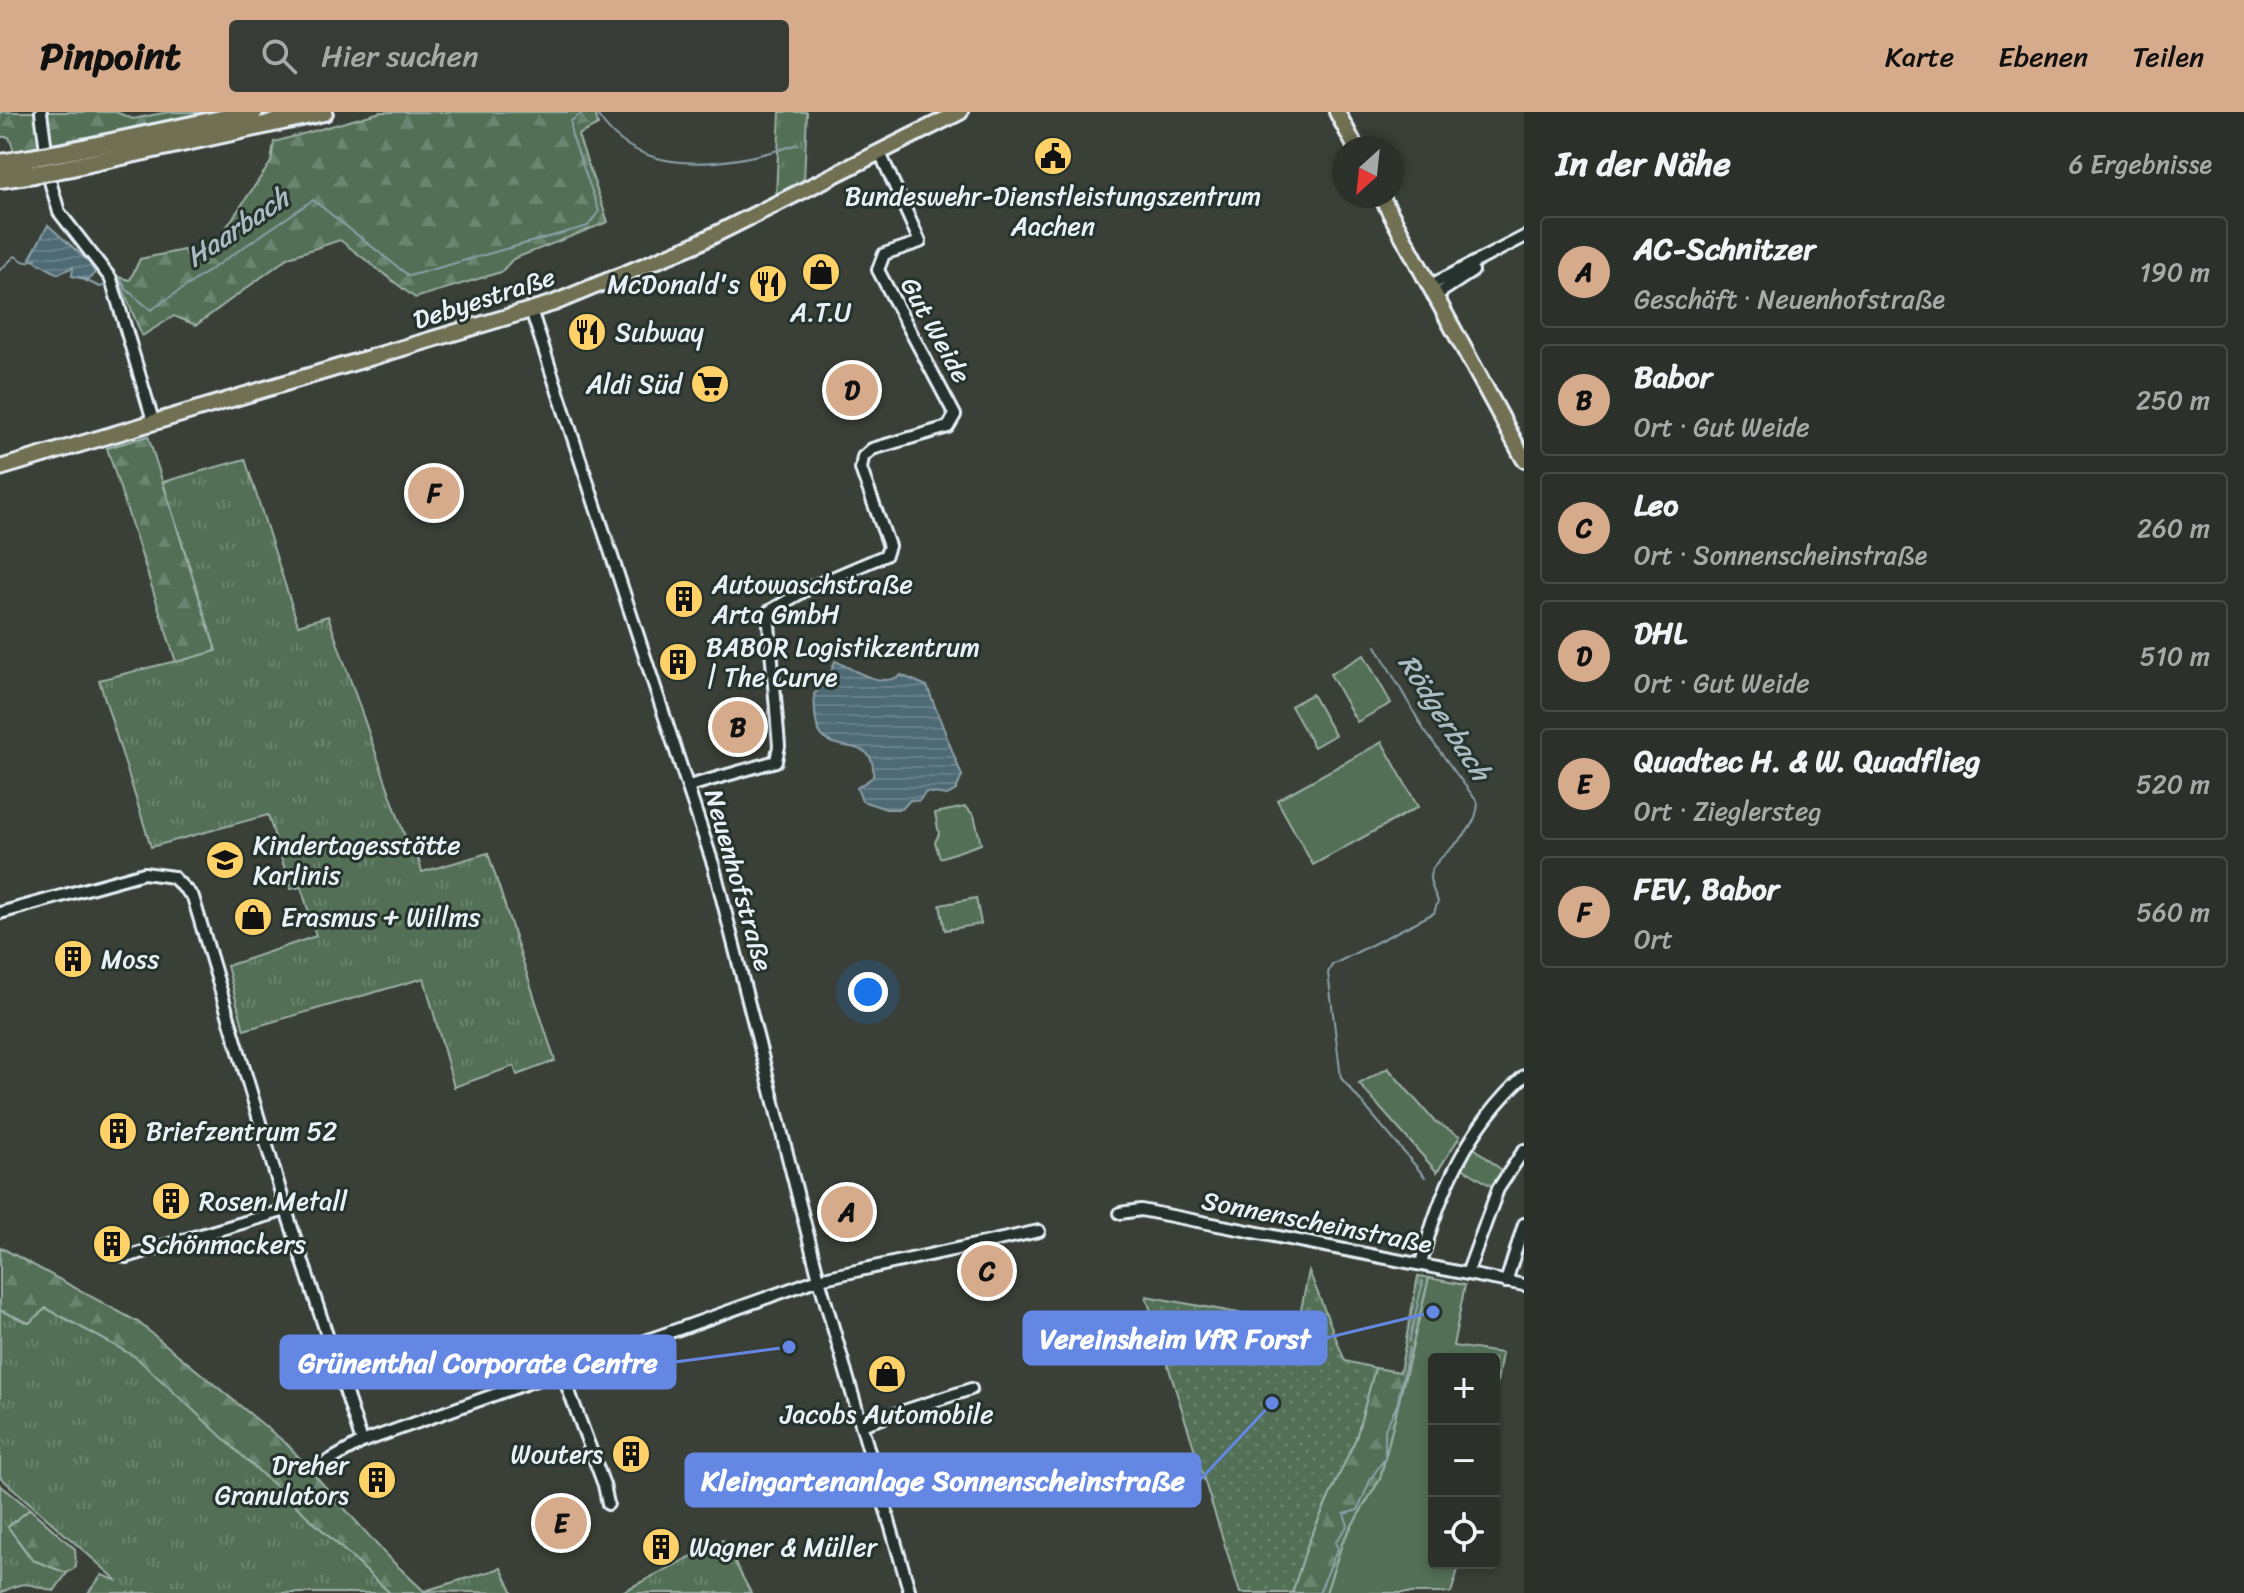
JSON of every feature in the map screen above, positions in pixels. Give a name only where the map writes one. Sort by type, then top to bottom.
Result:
[{"type":"highway","points":[[65,160],[254,112]]},
{"type":"highway","points":[[0,179],[32,166],[324,112]]},
{"type":"highway","points":[[0,163],[32,166]]},
{"type":"main road","name":"Debyestraße","points":[[0,468],[531,310],[694,245],[960,112]]},
{"type":"main road","points":[[1337,112],[1350,136]]},
{"type":"main road","points":[[1387,208],[1524,459]]},
{"type":"street","points":[[41,112],[50,181],[59,212],[112,282],[154,424]]},
{"type":"street","name":"Gut Weide","points":[[689,786],[776,761],[779,746],[768,612],[811,587],[886,555],[889,546],[861,469],[863,457],[872,449],[948,427],[954,420],[953,406],[878,270],[884,254],[920,242],[880,153]]},
{"type":"street","points":[[1432,291],[1524,237]]},
{"type":"street","name":"Neuenhofstraße","points":[[531,310],[689,786],[756,1022],[819,1279],[910,1593]]},
{"type":"street","points":[[0,913],[144,873],[173,877],[185,886],[199,911],[286,1210],[362,1442]]},
{"type":"street","points":[[1421,1264],[1444,1189],[1469,1141],[1502,1096],[1524,1076]]},
{"type":"street","points":[[1467,1274],[1498,1189],[1524,1150]]},
{"type":"street","points":[[126,1257],[286,1210]]},
{"type":"street","name":"Sonnenscheinstraße","points":[[1120,1213],[1141,1210],[1524,1285]]},
{"type":"street","points":[[1506,1282],[1524,1224]]},
{"type":"street","points":[[320,1466],[362,1442],[819,1279],[1039,1231]]},
{"type":"street","points":[[561,1370],[604,1485],[608,1504]]},
{"type":"street","points":[[861,1425],[971,1389]]},
{"type":"green space","points":[[0,112],[116,112],[133,119],[168,112],[220,112],[14,151],[9,137],[0,137]]},
{"type":"green space","points":[[381,112],[595,112],[598,125],[578,135],[608,222],[513,259],[501,272],[415,298],[340,240],[289,257],[196,325],[174,316],[142,336],[118,277],[130,280],[140,259],[184,250],[190,261],[211,250],[271,162],[274,142]]},
{"type":"green space","points":[[780,112],[807,112],[804,181],[776,195]]},
{"type":"green space","points":[[148,436],[216,651],[176,662],[107,448]]},
{"type":"green space","points":[[245,459],[298,625],[328,616],[410,851],[416,850],[422,872],[488,853],[555,1061],[517,1075],[514,1066],[454,1087],[424,978],[244,1030],[227,966],[316,936],[301,887],[291,889],[268,815],[151,847],[99,680],[216,651],[163,482]]},
{"type":"green space","points":[[1364,655],[1391,703],[1357,722],[1330,674]]},
{"type":"green space","points":[[1312,694],[1335,735],[1314,747],[1291,706]]},
{"type":"green space","points":[[1382,742],[1418,807],[1313,865],[1277,800]]},
{"type":"green space","points":[[965,807],[974,815],[981,844],[940,858],[935,842],[939,834],[935,813]]},
{"type":"green space","points":[[976,898],[981,924],[945,930],[940,905]]},
{"type":"green space","points":[[1388,1068],[1434,1121],[1460,1136],[1437,1172],[1359,1084]]},
{"type":"green space","points":[[1473,1147],[1504,1172],[1495,1188],[1462,1168]]},
{"type":"green space","points":[[0,1247],[138,1322],[288,1445],[387,1556],[426,1593],[390,1593],[136,1357],[46,1308],[29,1323],[0,1310]]},
{"type":"green space","points":[[1309,1271],[1345,1361],[1375,1368],[1356,1438],[1308,1543],[1292,1593],[1240,1593],[1146,1296],[1298,1324]]},
{"type":"green space","points":[[1418,1276],[1429,1278],[1380,1479],[1343,1541],[1326,1593],[1292,1593],[1308,1543],[1356,1438],[1375,1368],[1400,1372]]},
{"type":"green space","points":[[1429,1278],[1465,1285],[1453,1346],[1502,1353],[1500,1364],[1500,1353],[1428,1353],[1428,1569],[1458,1569],[1451,1593],[1326,1593],[1343,1541],[1380,1479]]},
{"type":"green space","points":[[46,1308],[136,1356],[390,1593],[88,1593],[102,1575],[118,1581],[0,1477],[0,1310],[29,1323]]},
{"type":"green space","points":[[0,1485],[30,1509],[8,1527],[32,1560],[67,1573],[54,1591],[26,1584],[0,1593]]},
{"type":"green space","points":[[30,1509],[75,1549],[76,1567],[67,1573],[33,1560],[8,1527]]},
{"type":"green space","points":[[723,1540],[751,1593],[620,1593]]},
{"type":"green space","points":[[501,1568],[513,1593],[424,1591]]},
{"type":"water","points":[[48,225],[88,261],[95,273],[89,280],[72,276],[73,267],[58,274],[30,258]]},
{"type":"water","points":[[835,661],[877,679],[893,679],[901,675],[927,686],[962,776],[956,790],[947,795],[926,792],[919,801],[910,800],[902,809],[886,809],[862,801],[857,788],[873,777],[868,755],[825,739],[816,723],[814,694],[829,677]]},
{"type":"waterway","name":"Haarbach","points":[[114,281],[121,280],[127,290],[151,310],[313,200],[409,276],[588,226],[599,211],[571,133],[571,121],[584,112]]},
{"type":"waterway","name":"Haarbach","points":[[590,112],[597,114],[615,136],[637,151],[662,159],[689,163],[717,162],[798,144]]},
{"type":"waterway","name":"Haarbach","points":[[0,270],[15,256],[25,262],[36,259]]},
{"type":"waterway","name":"Haarbach","points":[[78,277],[100,287],[109,284]]},
{"type":"waterway","name":"Rödgerbach","points":[[1376,646],[1424,730],[1478,803],[1470,827],[1433,869],[1430,880],[1438,901],[1434,913],[1332,965],[1328,973],[1341,1078],[1425,1177]]},
{"type":"waterway","name":"Rödgerbach","points":[[1409,1342],[1423,1281]]},
{"type":"waterway","name":"Rödgerbach","points":[[1319,1593],[1338,1548],[1335,1543],[1348,1525],[1344,1514],[1358,1510],[1371,1478],[1385,1458],[1385,1429],[1397,1405],[1409,1348]]},
{"type":"place","name":"Bundeswehr-Dienstleistungszentrum Aachen","points":[[1053,156]]},
{"type":"place","name":"A.T.U","points":[[821,272]]},
{"type":"place","name":"McDonald's","points":[[768,284]]},
{"type":"place","name":"Subway","points":[[587,332]]},
{"type":"place","name":"Aldi Süd","points":[[710,384]]},
{"type":"place","name":"DHL","points":[[852,390]]},
{"type":"place","name":"FEV, Babor","points":[[434,493]]},
{"type":"place","name":"Autowaschstraße Arta GmbH","points":[[684,599]]},
{"type":"place","name":"BABOR Logistikzentrum | The Curve","points":[[678,662]]},
{"type":"place","name":"Babor","points":[[738,727]]},
{"type":"place","name":"Kindertagesstätte Karlinis","points":[[225,860]]},
{"type":"place","name":"Erasmus + Willms","points":[[253,917]]},
{"type":"place","name":"Moss","points":[[73,959]]},
{"type":"place","name":"Briefzentrum 52","points":[[118,1131]]},
{"type":"place","name":"Rosen Metall","points":[[171,1201]]},
{"type":"place","name":"AC-Schnitzer","points":[[847,1212]]},
{"type":"place","name":"Schönmackers","points":[[112,1244]]},
{"type":"place","name":"Leo","points":[[987,1271]]},
{"type":"place","name":"Vereinsheim VfR Forst","points":[[1433,1312]]},
{"type":"place","name":"Grünenthal Corporate Centre","points":[[789,1347]]},
{"type":"place","name":"Jacobs Automobile","points":[[887,1374]]},
{"type":"place","name":"Kleingartenanlage Sonnenscheinstraße","points":[[1272,1403]]},
{"type":"place","name":"Wouters","points":[[631,1454]]},
{"type":"place","name":"Dreher Granulators","points":[[377,1480]]},
{"type":"place","name":"Quadtec H. & W. Quadflieg","points":[[561,1523]]},
{"type":"place","name":"Wagner & Müller","points":[[661,1547]]}]
